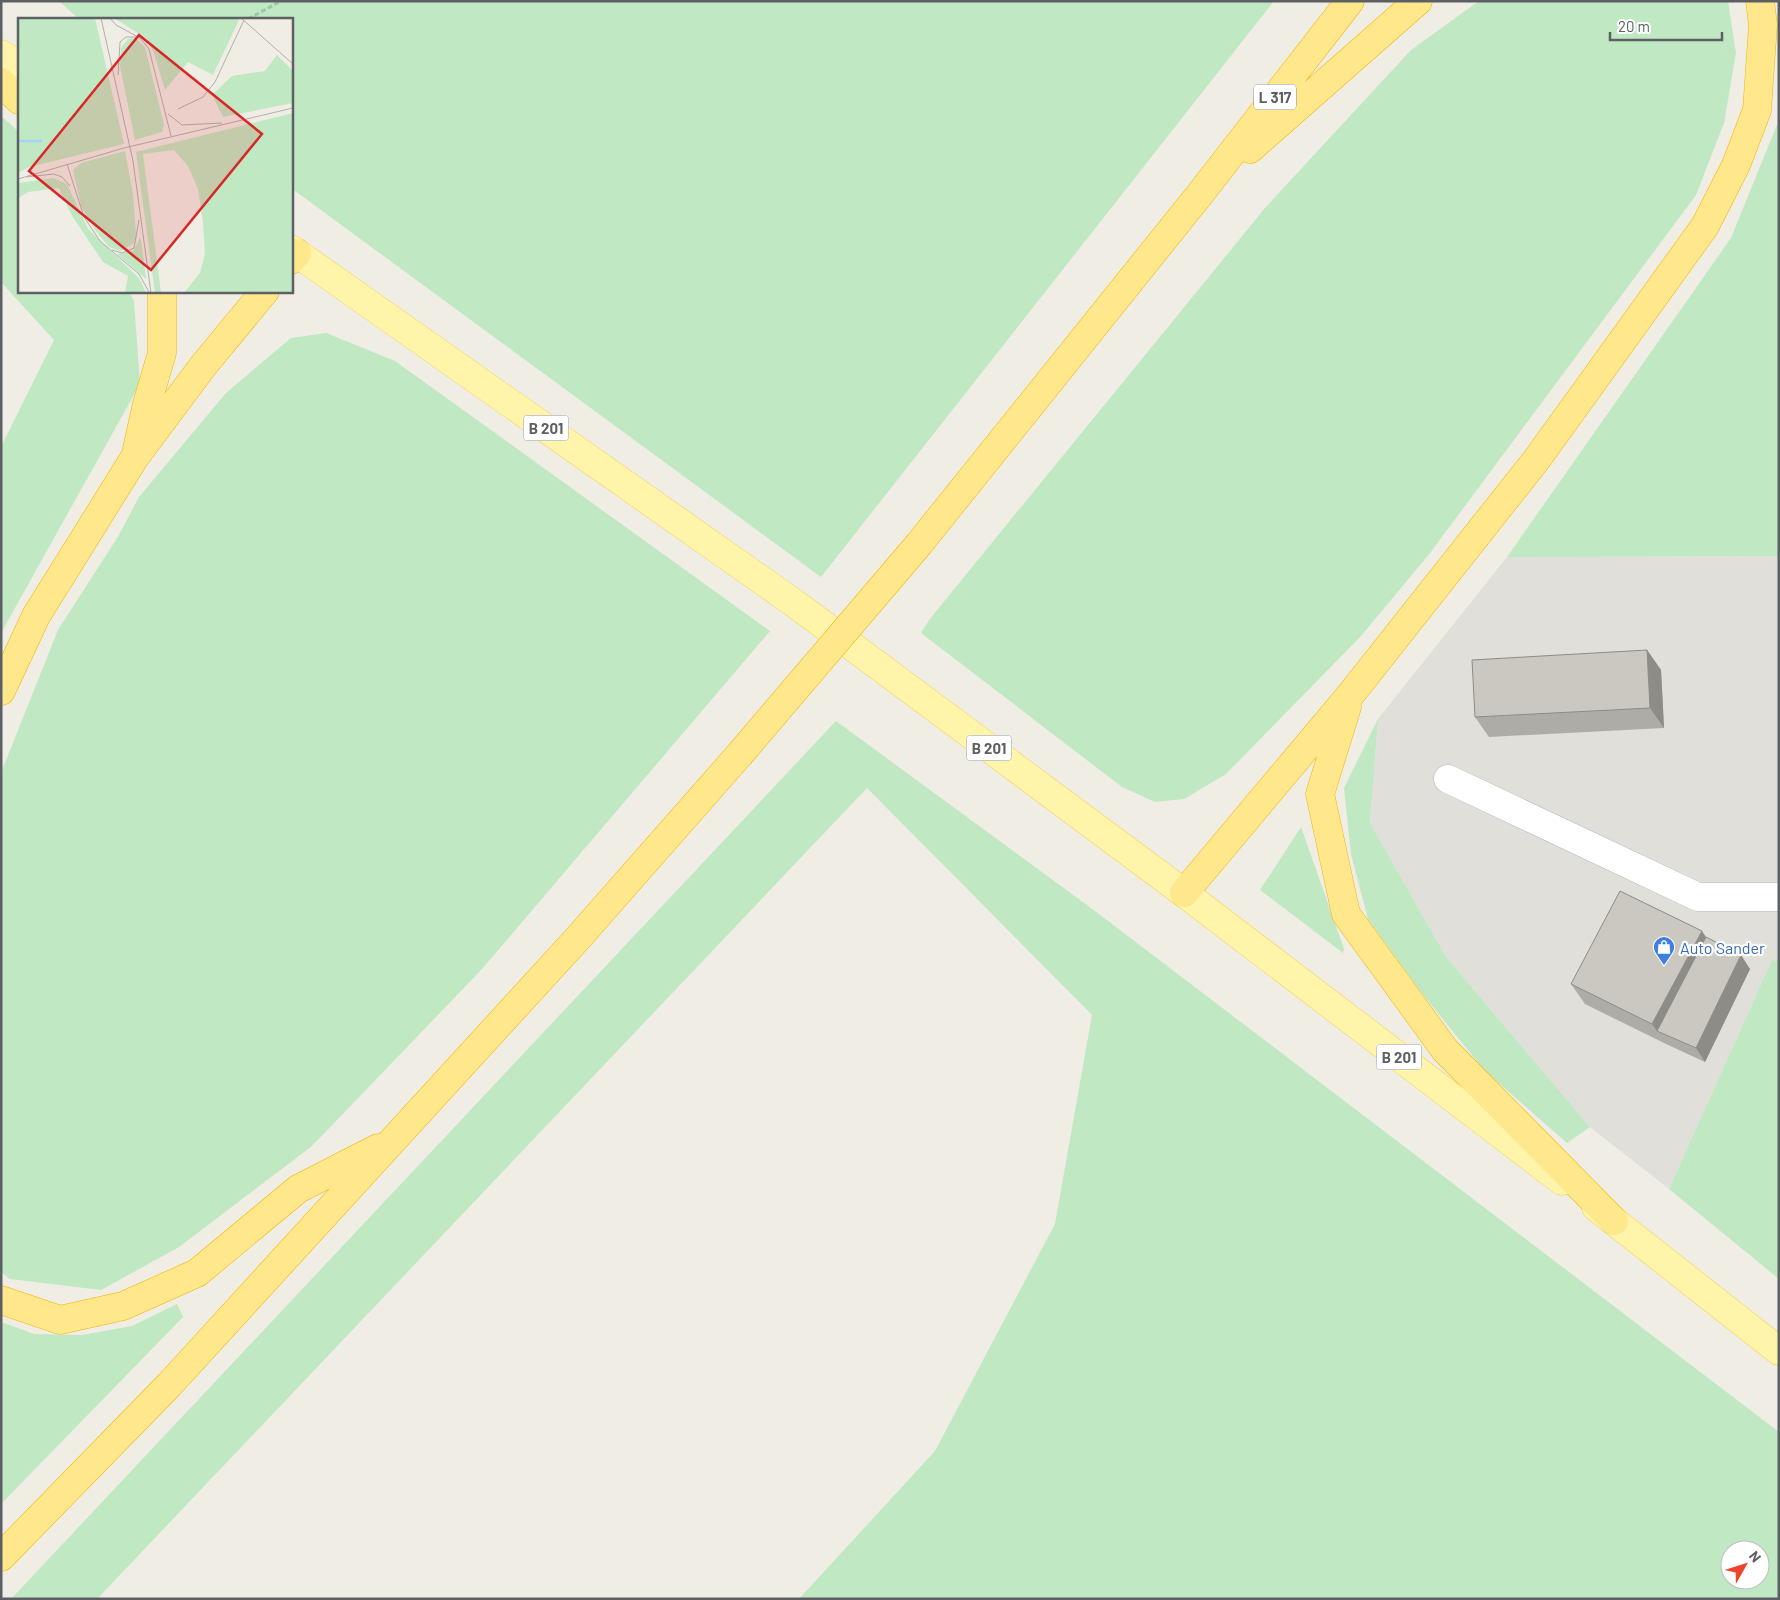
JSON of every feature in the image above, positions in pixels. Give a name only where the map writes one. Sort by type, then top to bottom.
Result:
[{"type":"highway","name":"L 317","points":[[1200,194],[1350,1]]},
{"type":"highway","points":[[1,1557],[169,1384],[395,1139],[571,945],[740,754],[920,544],[1200,194],[1418,1]]},
{"type":"highway","points":[[1184,893],[1351,694],[1537,459],[1705,226],[1736,165],[1756,110],[1758,9]]},
{"type":"highway","points":[[1,82],[18,99]]},
{"type":"highway","points":[[135,457],[146,404],[162,353],[162,292]]},
{"type":"highway","points":[[1,691],[36,616],[135,457],[203,366],[264,292]]},
{"type":"highway","points":[[1351,694],[1320,794],[1346,914],[1445,1050],[1614,1221]]},
{"type":"highway","points":[[1,1300],[60,1320],[124,1306],[197,1273],[298,1189],[395,1139]]},
{"type":"main road","points":[[1,54],[18,64]]},
{"type":"main road","name":"B 201","points":[[293,254],[794,603],[1184,893],[1614,1221],[1779,1351]]},
{"type":"street","points":[[1448,779],[1698,897],[1779,897]]},
{"type":"path","points":[[250,18],[281,1]]},
{"type":"shaded area","points":[[1779,556],[1779,961],[1772,960],[1669,1189],[1590,1127],[1446,957],[1370,823],[1378,719],[1507,557]]},
{"type":"green space","points":[[59,1],[1274,1],[821,577],[292,189],[292,18],[78,18]]},
{"type":"green space","points":[[1479,1],[1728,1],[1736,53],[1724,123],[1696,195],[1430,553],[1361,636],[1226,774],[1184,799],[1155,802],[1122,787],[921,633],[929,620],[1265,208],[1411,50]]},
{"type":"green space","points":[[1,116],[18,131],[18,292],[130,292],[134,301],[140,384],[1,633],[1,447],[54,340],[1,282]]},
{"type":"green space","points":[[1779,120],[1779,556],[1507,557],[1731,238]]},
{"type":"green space","points":[[326,333],[395,361],[770,631],[482,969],[312,1146],[179,1247],[101,1290],[10,1279],[1,1272],[1,773],[58,630],[119,535],[139,497],[226,393],[291,338]]},
{"type":"green space","points":[[1378,719],[1370,823],[1446,957],[1590,1127],[1567,1143],[1484,1070],[1421,992],[1368,919],[1351,854],[1344,788]]},
{"type":"green space","points":[[836,721],[1095,911],[1779,1432],[1779,1599],[799,1599],[935,1451],[1055,1224],[1092,1015],[867,788],[97,1599],[11,1599]]},
{"type":"green space","points":[[1301,827],[1344,949],[1343,953],[1260,890]]},
{"type":"green space","points":[[1772,960],[1779,961],[1779,1279],[1669,1189]]},
{"type":"green space","points":[[177,1304],[183,1317],[1,1504],[1,1322],[34,1334],[82,1335],[132,1326]]},
{"type":"building","points":[[1647,650],[1650,708],[1475,717],[1472,660]]},
{"type":"building","points":[[1620,891],[1702,931],[1652,1024],[1571,984]]},
{"type":"building","points":[[1706,937],[1741,955],[1696,1048],[1657,1031]]},
{"type":"place","name":"Auto Sander","points":[[1664,966]]}]
